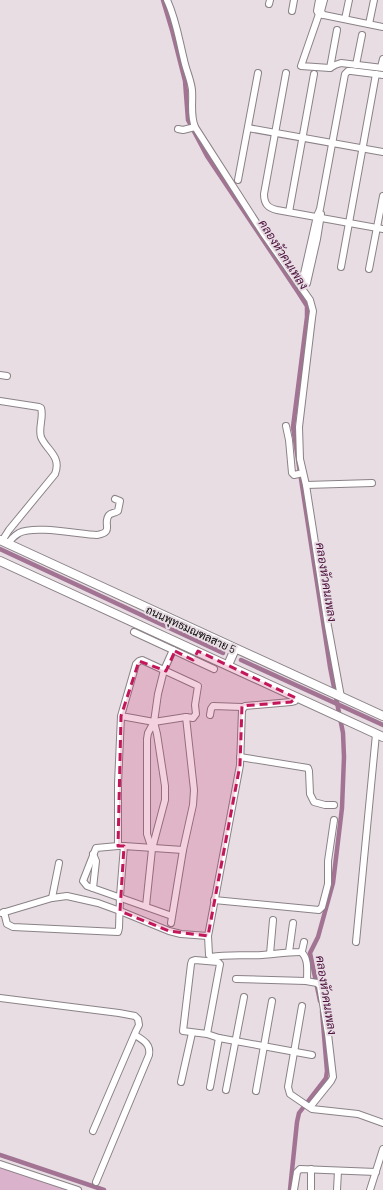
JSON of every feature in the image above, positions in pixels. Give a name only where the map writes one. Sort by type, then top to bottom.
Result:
[{"type":"main road","name":"ถนนพุทธมณฑลสาย 5","points":[[3,542],[383,716]]},
{"type":"main road","name":"ถนนพุทธมณฑลสาย 5","points":[[0,561],[228,664],[296,698],[379,735]]},
{"type":"main road","points":[[228,664],[234,649]]},
{"type":"street","points":[[167,0],[173,15],[191,85],[191,129],[311,302],[313,311],[298,427],[300,474],[306,485],[328,626],[341,697]]},
{"type":"street","points":[[292,10],[294,0]]},
{"type":"street","points":[[319,0],[317,11],[321,15],[383,27]]},
{"type":"street","points":[[324,0],[321,15],[301,66],[330,68],[341,64],[382,68],[383,59]]},
{"type":"street","points":[[345,19],[349,0]]},
{"type":"street","points":[[369,24],[374,0]]},
{"type":"street","points":[[330,68],[337,30]]},
{"type":"street","points":[[356,65],[362,35]]},
{"type":"street","points":[[303,289],[319,217],[346,72],[352,71],[380,74],[348,222],[341,267]]},
{"type":"street","points":[[238,180],[258,73]]},
{"type":"street","points":[[286,73],[264,199],[266,204],[271,208],[289,212],[380,229]]},
{"type":"street","points":[[289,212],[314,74]]},
{"type":"street","points":[[248,128],[383,152]]},
{"type":"street","points":[[178,129],[191,129]]},
{"type":"street","points":[[369,269],[380,229],[383,196]]},
{"type":"street","points":[[0,375],[7,376]]},
{"type":"street","points":[[0,401],[41,408],[41,437],[54,455],[57,464],[55,474],[9,530],[3,542]]},
{"type":"street","points":[[286,426],[289,440],[292,473],[300,474]]},
{"type":"street","points":[[306,485],[372,483]]},
{"type":"street","points":[[3,542],[20,532],[32,530],[97,535],[104,534],[107,531],[108,516],[118,511],[119,508],[120,501],[115,499]]},
{"type":"street","points":[[134,632],[214,669]]},
{"type":"street","points":[[152,848],[147,834],[148,733],[154,722],[158,694],[174,651]]},
{"type":"street","points":[[193,660],[198,651]]},
{"type":"street","points":[[121,716],[154,722],[186,717],[193,718],[195,716],[198,686],[142,660],[138,661],[136,664],[121,716],[118,784],[121,846],[120,911],[118,932],[13,927],[6,924],[2,913],[52,898],[74,896],[120,911],[170,931],[181,934],[208,936]]},
{"type":"street","points":[[210,714],[210,709],[213,706],[242,708],[245,706],[291,702],[295,701],[296,698]]},
{"type":"street","points":[[242,708],[240,757],[208,936],[208,953],[211,957],[301,952],[304,954],[306,961],[307,981]]},
{"type":"street","points":[[171,923],[183,850],[194,805],[186,717]]},
{"type":"street","points":[[146,906],[152,848],[164,810],[165,800],[165,786],[154,722]]},
{"type":"street","points":[[356,942],[379,735]]},
{"type":"street","points":[[240,757],[308,768],[310,794],[314,802],[325,805],[334,805]]},
{"type":"street","points":[[214,900],[319,910],[322,907],[328,884],[328,861],[334,820]]},
{"type":"street","points":[[172,916],[120,896],[88,886],[83,881],[97,847],[121,846],[183,850]]},
{"type":"street","points":[[93,854],[96,861],[94,888]]},
{"type":"street","points":[[52,898],[58,863]]},
{"type":"street","points":[[270,954],[273,920]]},
{"type":"street","points":[[289,952],[293,923]]},
{"type":"street","points":[[301,952],[304,942]]},
{"type":"street","points":[[207,1034],[220,964],[218,962],[195,960],[192,961],[191,964],[182,1026],[183,1031],[207,1034],[219,1038],[312,1056]]},
{"type":"street","points":[[236,979],[307,981],[317,983],[320,986],[333,1077],[332,1081],[307,1105]]},
{"type":"street","points":[[226,1090],[244,997]]},
{"type":"street","points":[[0,998],[131,1015],[135,1016],[139,1021],[93,1131]]},
{"type":"street","points":[[256,1092],[272,1001]]},
{"type":"street","points":[[302,1006],[288,1091],[290,1094],[317,1110],[358,1114],[383,1123]]},
{"type":"street","points":[[181,1082],[192,1033]]},
{"type":"street","points":[[96,1182],[149,1055],[150,1051],[146,1042],[134,1036]]},
{"type":"street","points":[[210,1087],[219,1038]]},
{"type":"street","points":[[370,1190],[383,1149]]},
{"type":"street","points":[[0,1164],[78,1190]]},
{"type":"street","points":[[294,1190],[298,1170],[311,1169],[376,1172]]},
{"type":"street","points":[[311,1169],[311,1190]]},
{"type":"street","points":[[337,1190],[338,1170]]},
{"type":"highlighted area","points":[[175,651],[193,660],[198,651],[296,698],[291,702],[242,706],[240,765],[208,936],[169,931],[120,911],[124,846],[118,846],[121,716],[139,661],[166,671]]},
{"type":"shaded area","points":[[0,1162],[83,1190],[0,1190]]},
{"type":"waterway","name":"คลองหัวคนเพลง","points":[[163,0],[185,81],[188,120],[207,156],[307,306],[307,317],[293,427],[330,667],[343,733],[344,757],[342,808],[333,883],[318,937],[310,953],[320,1001]]},
{"type":"waterway","points":[[0,549],[223,653]]},
{"type":"waterway","points":[[241,660],[383,725]]},
{"type":"waterway","name":"คลองหัวคนเพลง","points":[[290,1190],[299,1113],[326,1078],[327,1071],[322,1011]]},
{"type":"waterway","points":[[0,1155],[104,1190]]}]
